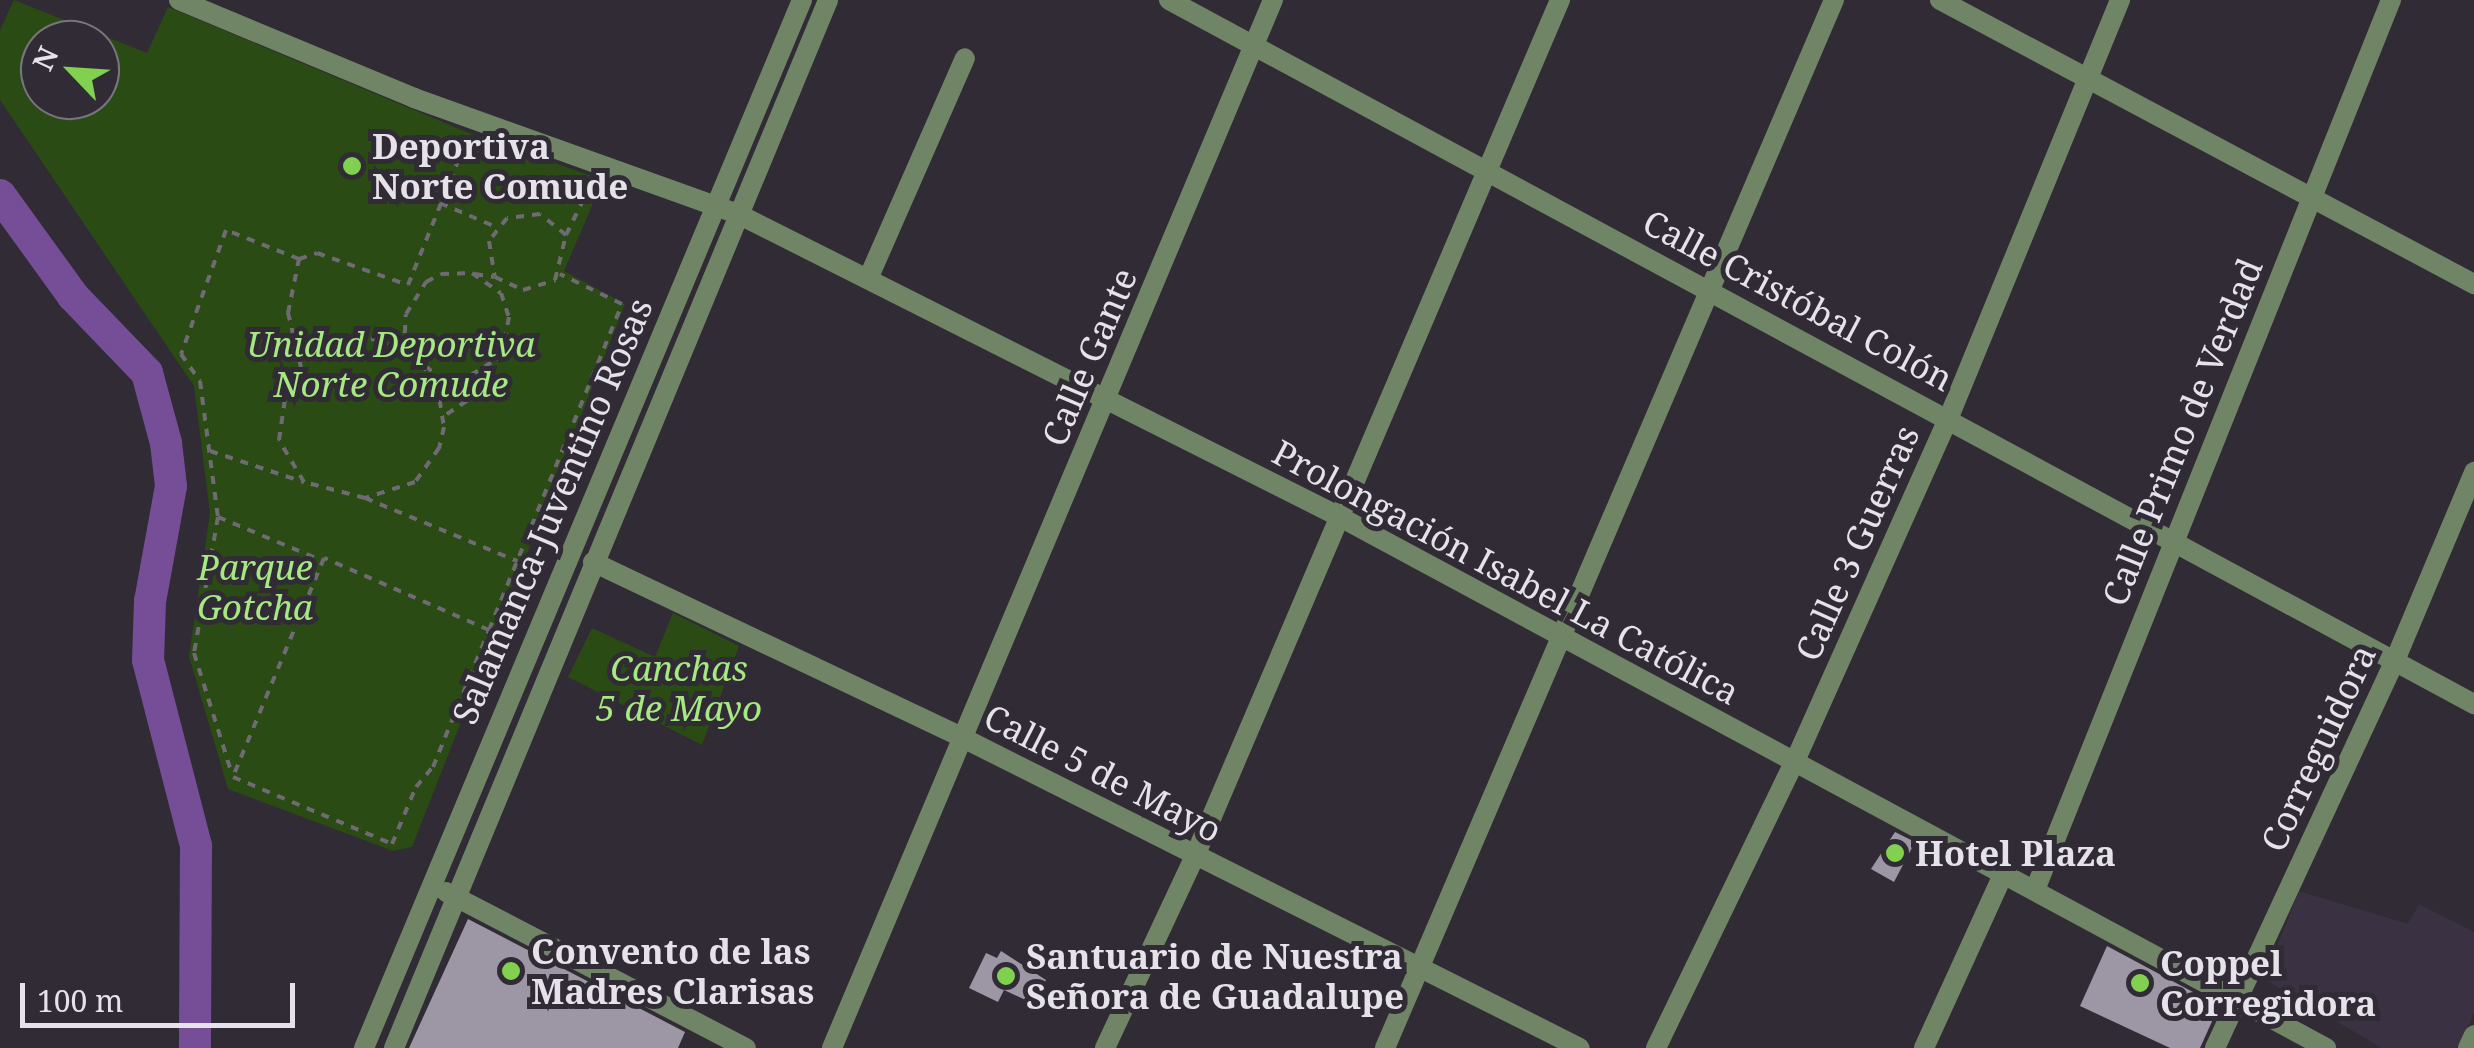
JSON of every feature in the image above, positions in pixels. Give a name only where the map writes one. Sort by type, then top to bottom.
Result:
[{"type":"street","points":[[179,0],[414,98],[715,203]]},
{"type":"street","name":"Salamanca-Juventino Rosas","points":[[364,1048],[802,0]]},
{"type":"street","name":"Salamanca-Juventino Rosas","points":[[394,1048],[454,895],[828,0]]},
{"type":"street","name":"Calle Cristóbal Colón","points":[[1169,0],[1254,42],[1706,291],[2172,537],[2474,704]]},
{"type":"street","name":"Calle Gante","points":[[832,1048],[1274,0]]},
{"type":"street","points":[[1105,1048],[1195,856],[1560,0]]},
{"type":"street","points":[[1384,1048],[1564,643],[1706,291],[1834,0]]},
{"type":"street","points":[[1940,0],[2474,284]]},
{"type":"street","name":"Calle 3 Guerras","points":[[1656,1048],[1795,761],[1949,417],[2120,0]]},
{"type":"street","name":"Calle Primo de Verdad","points":[[2035,890],[2172,537],[2391,0]]},
{"type":"street","points":[[868,280],[965,58]]},
{"type":"street","name":"Prolongación Isabel La Católica","points":[[715,203],[1340,518],[1564,643],[1795,761],[2326,1048]]},
{"type":"street","name":"Correguidora","points":[[2215,1048],[2396,658],[2474,472]]},
{"type":"street","name":"Calle 5 de Mayo","points":[[593,562],[964,738],[1580,1048]]},
{"type":"street","points":[[1924,1048],[2003,875]]},
{"type":"street","points":[[431,886],[746,1048]]},
{"type":"street","points":[[2468,1048],[2474,1035]]},
{"type":"path","points":[[408,285],[470,132]]},
{"type":"path","points":[[404,350],[402,330],[418,291],[441,274],[472,273],[495,277],[508,286],[540,290],[560,274],[566,235],[593,180]]},
{"type":"path","points":[[440,204],[496,227],[529,211],[551,218],[566,235]]},
{"type":"path","points":[[495,277],[488,260],[496,227]]},
{"type":"path","points":[[418,291],[318,253],[299,259],[226,230],[181,354],[200,381],[218,517],[194,653],[234,778],[392,844],[416,787],[434,767],[622,304],[560,274]]},
{"type":"path","points":[[299,259],[288,312],[301,367]]},
{"type":"path","points":[[472,273],[506,303]]},
{"type":"path","points":[[444,416],[480,392],[502,354],[508,286]]},
{"type":"path","points":[[304,482],[286,461],[278,428],[287,384],[318,351],[355,338],[404,350],[437,384],[444,416],[439,448],[415,482],[365,498]]},
{"type":"path","points":[[420,364],[440,376],[470,375],[502,354]]},
{"type":"path","points":[[210,452],[365,498],[517,561]]},
{"type":"path","points":[[218,517],[490,630]]},
{"type":"path","points":[[234,778],[323,561]]},
{"type":"shaded area","points":[[2299,891],[2408,924],[2419,904],[2474,932],[2474,1014],[2457,1048],[2382,1048],[2264,979]]},
{"type":"green space","name":"Unidad Deportiva Norte Comude","points":[[14,0],[64,20],[20,20],[20,120],[120,120],[120,42],[147,53],[168,7],[469,133],[603,180],[564,271],[625,304],[412,847],[393,851],[228,789],[189,656],[210,513],[194,386],[0,100],[0,30]]},
{"type":"green space","name":"Canchas 5 de Mayo","points":[[673,613],[739,646],[702,745],[568,677],[592,628],[655,657]]},
{"type":"building","name":"Hotel Plaza","points":[[1895,832],[1915,842],[1894,882],[1871,869]]},
{"type":"building","name":"Convento de las Madres Clarisas","points":[[468,919],[685,1032],[678,1048],[409,1048]]},
{"type":"building","name":"Coppel Corregidora","points":[[2107,946],[2219,1006],[2200,1048],[2170,1048],[2080,1006]]},
{"type":"building","name":"Santuario de Nuestra Señora de Guadalupe","points":[[1001,951],[1046,980],[1034,1004],[1004,990],[998,1002],[969,988],[986,953],[997,958]]},
{"type":"waterway","points":[[0,195],[73,296],[147,373],[166,443],[171,486],[150,601],[148,660],[196,846],[195,1048]]},
{"type":"place","name":"Deportiva Norte Comude","points":[[352,166]]},
{"type":"place","name":"Hotel Plaza","points":[[1895,853]]},
{"type":"place","name":"Convento de las Madres Clarisas","points":[[511,971]]},
{"type":"place","name":"Santuario de Nuestra Señora de Guadalupe","points":[[1006,976]]},
{"type":"place","name":"Coppel Corregidora","points":[[2140,983]]},
{"type":"park label","name":"Parque Gotcha","points":[[255,587]]}]
